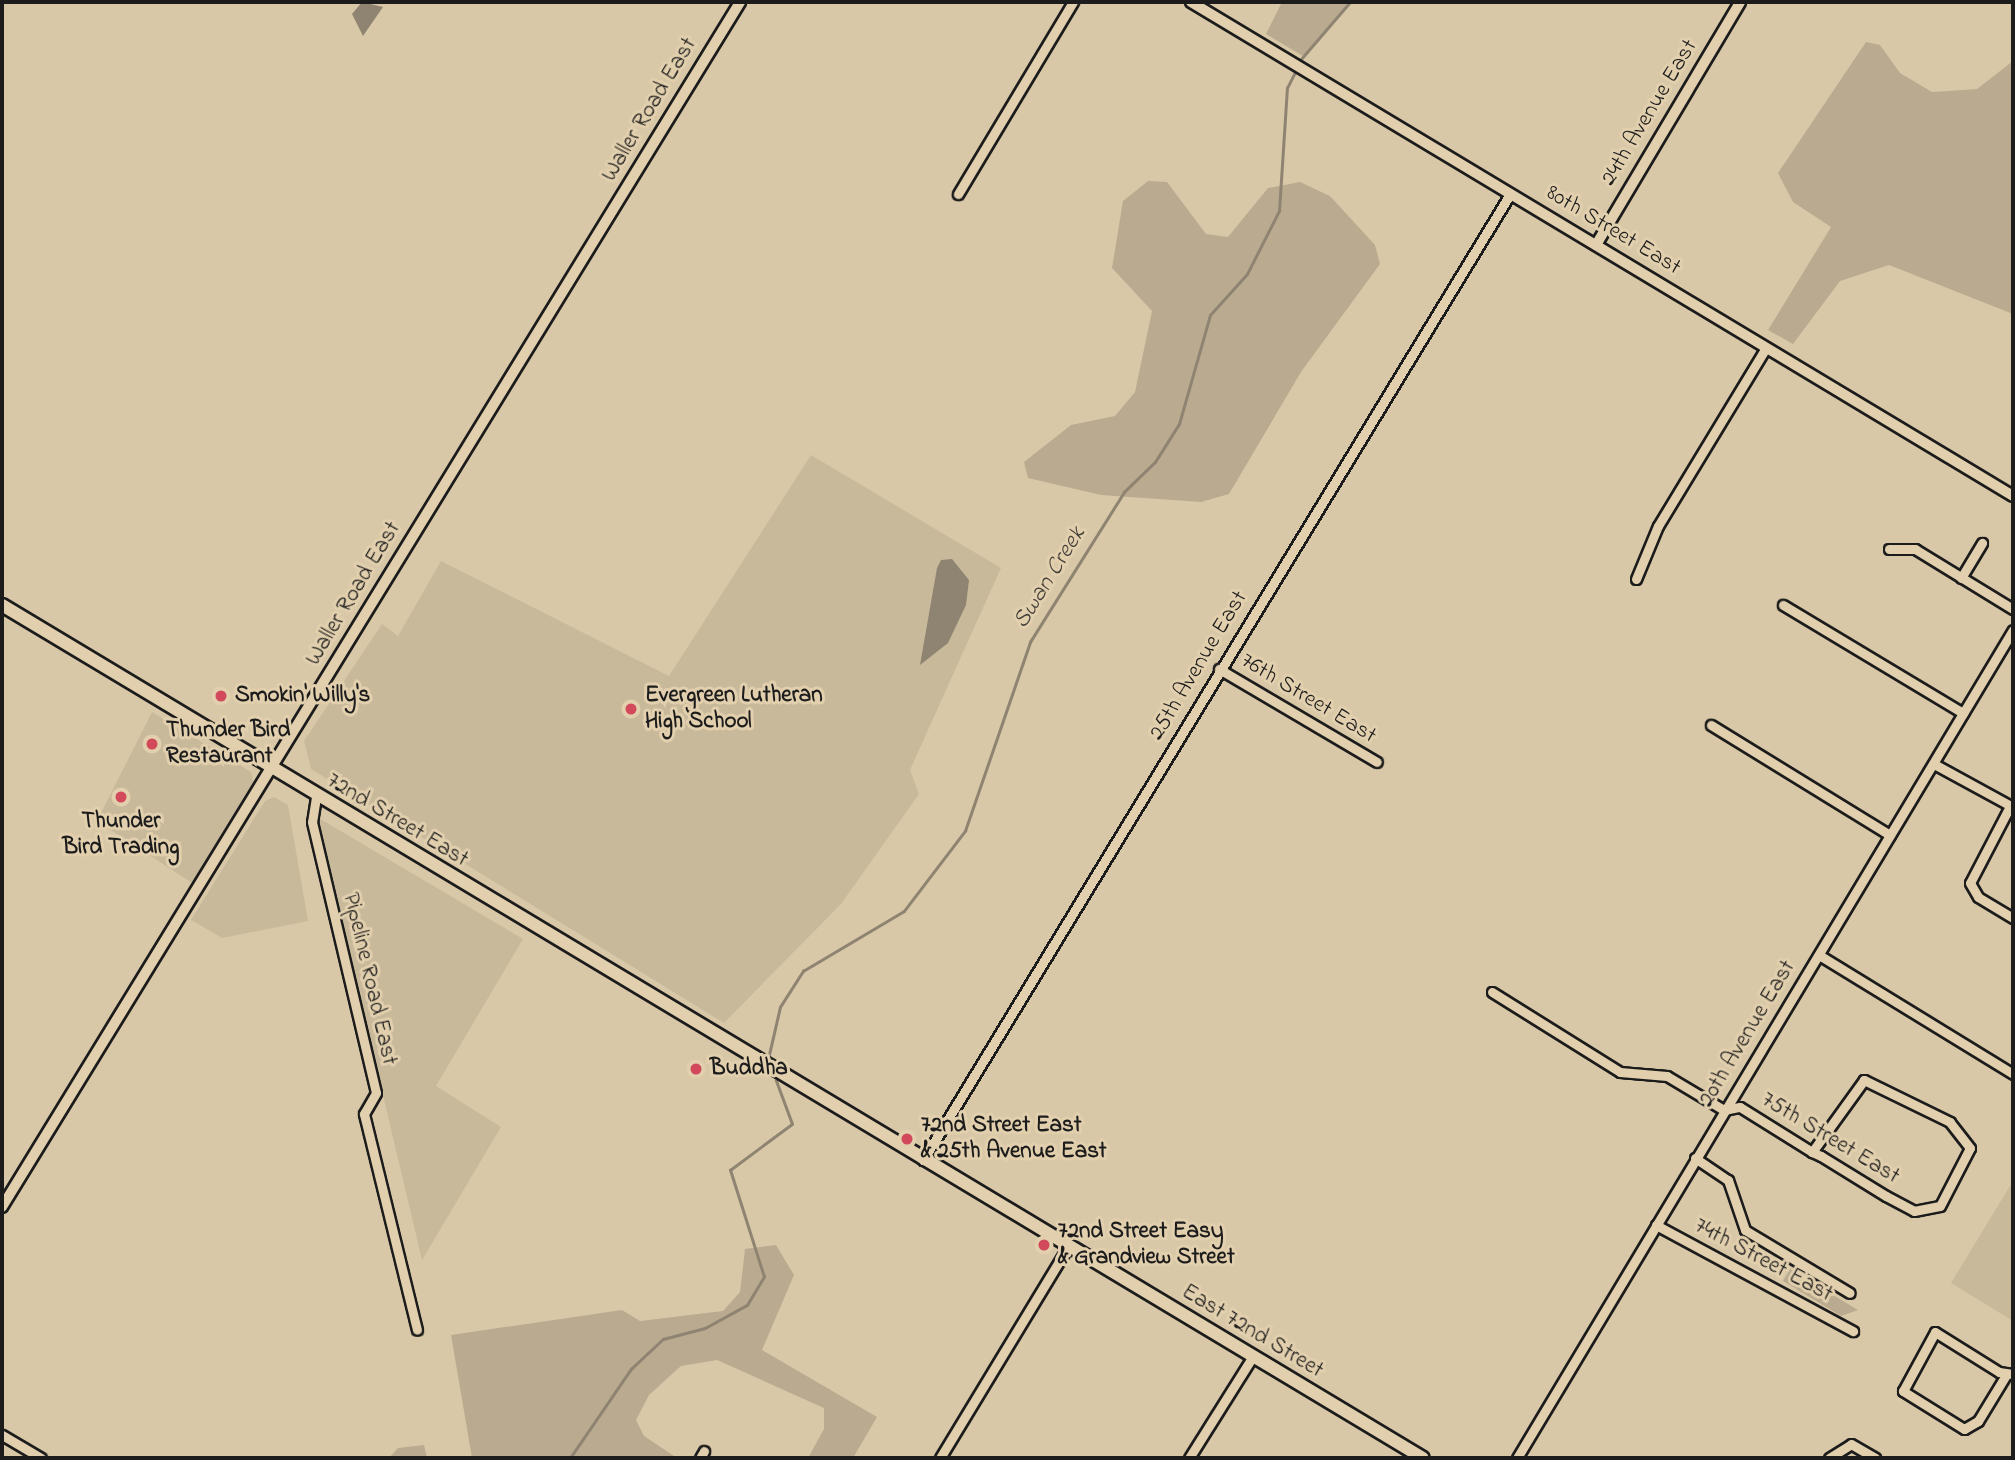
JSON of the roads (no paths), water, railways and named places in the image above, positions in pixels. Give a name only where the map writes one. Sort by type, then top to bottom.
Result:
[{"type":"main road","name":"72nd Street East","points":[[2,605],[271,770],[772,1069]]},
{"type":"main road","name":"East 72nd Street","points":[[772,1069],[1423,1458]]},
{"type":"street","name":"Waller Road East","points":[[2,1207],[740,2]]},
{"type":"street","points":[[958,194],[1073,2]]},
{"type":"street","name":"80th Street East","points":[[1191,2],[2013,496]]},
{"type":"street","name":"24th Avenue East","points":[[1596,245],[1740,2]]},
{"type":"street","name":"25th Avenue East","points":[[923,1160],[1219,668],[1510,194]]},
{"type":"street","points":[[1636,579],[1658,526],[1766,348]]},
{"type":"street","points":[[1961,578],[1982,543]]},
{"type":"street","points":[[1889,549],[1915,549],[2013,609]]},
{"type":"street","points":[[1783,605],[1963,713]]},
{"type":"street","name":"20th Avenue East","points":[[1517,1458],[2013,630]]},
{"type":"street","name":"76th Street East","points":[[1219,668],[1377,762]]},
{"type":"street","points":[[1711,725],[1890,835]]},
{"type":"street","points":[[1934,764],[2011,808],[1970,883],[1978,897],[2013,918]]},
{"type":"street","name":"Pipeline Road East","points":[[316,797],[312,822],[376,1093],[364,1114],[417,1330]]},
{"type":"street","points":[[1819,955],[2013,1074]]},
{"type":"street","name":"75th Street East","points":[[1492,992],[1620,1073],[1667,1076],[1724,1110],[1740,1107],[1812,1152],[1885,1196],[1927,1212],[1940,1206],[1970,1148],[1950,1122],[1864,1080],[1812,1152]]},
{"type":"street","points":[[1695,1158],[1728,1180],[1745,1230],[1850,1293]]},
{"type":"street","name":"74th Street East","points":[[1656,1225],[1853,1331]]},
{"type":"street","points":[[940,1458],[1068,1247]]},
{"type":"street","points":[[1935,1332],[2010,1374],[1978,1421],[1964,1429],[1903,1391],[1935,1332]]},
{"type":"street","points":[[1189,1458],[1253,1356]]},
{"type":"street","points":[[2,1435],[41,1458]]},
{"type":"street","points":[[1829,1458],[1842,1446],[1875,1458]]},
{"type":"waterway","name":"Swan Creek","points":[[1301,59],[1350,2]]},
{"type":"waterway","name":"Swan Creek","points":[[768,1059],[780,1007],[803,971],[904,911],[965,831],[1030,642],[1124,492],[1155,462],[1179,424],[1210,315],[1247,274],[1279,211],[1287,88],[1294,74]]},
{"type":"waterway","name":"Swan Creek","points":[[570,1458],[631,1369],[663,1339],[705,1328],[747,1305],[764,1277],[730,1170],[792,1124],[776,1081]]},
{"type":"place","name":"Smokin' Willy's","points":[[221,696]]},
{"type":"place","name":"Evergreen Lutheran High School","points":[[631,709]]},
{"type":"place","name":"Thunder Bird Restaurant","points":[[152,744]]},
{"type":"place","name":"Thunder Bird Trading","points":[[121,797]]},
{"type":"place","name":"Buddha","points":[[696,1069]]},
{"type":"place","name":"72nd Street East & 25th Avenue East","points":[[907,1139]]},
{"type":"place","name":"72nd Street Easy & Grandview Street","points":[[1044,1245]]}]
